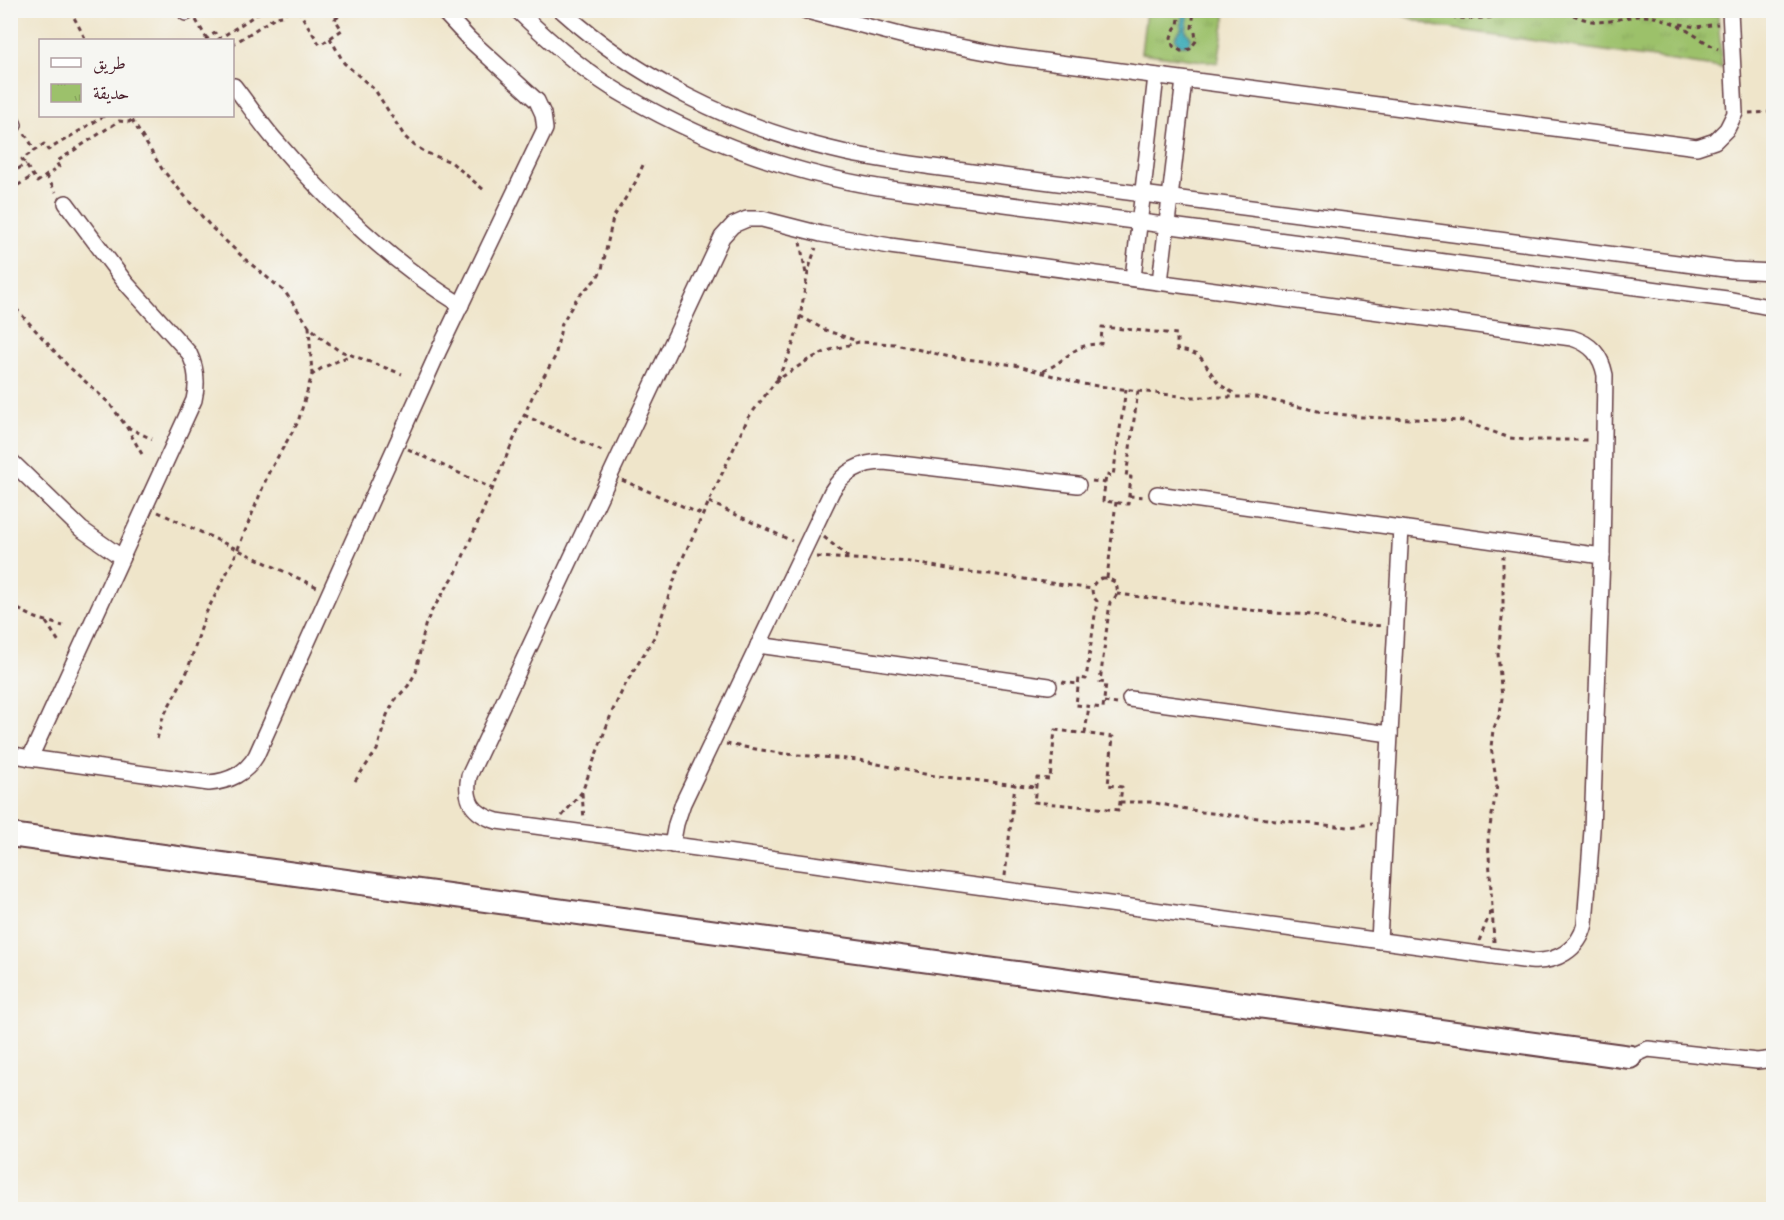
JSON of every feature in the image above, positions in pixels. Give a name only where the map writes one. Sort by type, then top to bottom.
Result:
[{"type":"main road","points":[[10,835],[456,898],[1630,1057]]},
{"type":"street","points":[[10,753],[30,758],[209,783],[223,782],[235,777],[250,765],[256,756],[397,443],[543,137],[545,122],[537,101],[469,39],[442,10]]},
{"type":"street","points":[[517,10],[563,52],[623,95],[722,143],[792,168],[860,185],[1727,299],[1773,308]]},
{"type":"street","points":[[561,10],[605,46],[666,85],[729,116],[796,140],[863,157],[1732,270],[1773,272]]},
{"type":"street","points":[[803,10],[957,48],[1026,59],[1697,147],[1715,141],[1727,129],[1735,113],[1731,17]]},
{"type":"street","points":[[1133,278],[1156,76]]},
{"type":"street","points":[[1160,282],[1184,80]]},
{"type":"street","points":[[234,86],[274,139],[351,220],[414,274],[461,305]]},
{"type":"street","points":[[30,758],[194,400],[197,381],[194,362],[184,345],[125,282],[66,203]]},
{"type":"street","points":[[755,218],[821,234],[890,246],[1563,336],[1580,340],[1588,345],[1600,358],[1605,375],[1602,556],[1592,830],[1583,932],[1572,948],[1556,958],[1530,961],[586,833],[487,818],[479,814],[469,800],[467,784],[469,776],[727,230],[740,221],[755,218]]},
{"type":"street","points":[[10,460],[81,529],[121,557]]},
{"type":"street","points":[[672,845],[683,803],[832,491],[842,477],[857,467],[875,462],[1078,485]]},
{"type":"street","points":[[1157,494],[1602,556]]},
{"type":"street","points":[[1379,941],[1401,528]]},
{"type":"street","points":[[758,645],[1049,686]]},
{"type":"street","points":[[1130,699],[1390,734]]},
{"type":"street","points":[[1630,1057],[1648,1049],[1748,1061],[1773,1059]]},
{"type":"path","points":[[70,10],[85,39]]},
{"type":"path","points":[[207,39],[215,33],[219,39],[263,10]]},
{"type":"path","points":[[234,44],[275,17],[283,16],[287,10]]},
{"type":"path","points":[[298,10],[320,45],[342,30],[335,19],[348,10]]},
{"type":"path","points":[[1180,10],[1178,26],[1171,37],[1173,46],[1181,51],[1190,49],[1196,41],[1192,28],[1194,10]]},
{"type":"path","points":[[1416,10],[1454,19],[1479,20],[1504,18],[1543,10]]},
{"type":"path","points":[[1556,10],[1593,21],[1648,16],[1696,27],[1731,17]]},
{"type":"path","points":[[189,14],[205,39]]},
{"type":"path","points":[[1679,24],[1693,36],[1733,57]]},
{"type":"path","points":[[330,38],[344,63],[375,90],[405,137],[421,149],[451,162],[484,190]]},
{"type":"path","points":[[1735,113],[1773,112]]},
{"type":"path","points":[[102,117],[48,150],[44,144],[22,159],[37,182],[59,167],[56,162],[120,121],[132,120],[136,117]]},
{"type":"path","points":[[132,120],[162,169],[212,228],[285,292],[309,326],[328,344],[351,356],[402,374]]},
{"type":"path","points":[[10,174],[26,164]]},
{"type":"path","points":[[355,781],[377,750],[387,715],[395,700],[408,686],[416,672],[425,626],[431,612],[456,573],[524,415],[555,357],[562,323],[577,298],[597,278],[602,269],[613,218],[635,183],[643,165]]},
{"type":"path","points":[[10,190],[33,176]]},
{"type":"path","points":[[798,229],[806,276]]},
{"type":"path","points":[[776,381],[791,352],[800,316],[806,276],[821,234]]},
{"type":"path","points":[[10,302],[67,365],[109,403],[126,426],[143,456]]},
{"type":"path","points":[[800,316],[825,330],[859,342]]},
{"type":"path","points":[[157,739],[163,717],[187,672],[206,613],[237,550],[269,472],[298,422],[312,375],[309,326]]},
{"type":"path","points":[[1043,371],[1061,362],[1077,347],[1101,344],[1102,327],[1177,334],[1177,350],[1191,352],[1202,358],[1217,381],[1238,396]]},
{"type":"path","points":[[312,375],[322,368],[351,356]]},
{"type":"path","points":[[1126,389],[1113,476],[1106,476],[1103,501],[1128,504],[1131,477],[1126,477],[1138,391]]},
{"type":"path","points":[[524,415],[618,458]]},
{"type":"path","points":[[126,426],[152,439]]},
{"type":"path","points":[[397,443],[493,489]]},
{"type":"path","points":[[610,475],[703,515]]},
{"type":"path","points":[[709,502],[803,552],[850,559],[911,561],[958,571],[1092,589]]},
{"type":"path","points":[[1107,578],[1116,502]]},
{"type":"path","points":[[144,506],[330,593]]},
{"type":"path","points":[[814,529],[850,559]]},
{"type":"path","points":[[1494,956],[1488,838],[1497,786],[1491,747],[1502,698],[1497,654],[1503,609],[1503,542]]},
{"type":"path","points":[[1107,578],[1115,582],[1117,594],[1110,602],[1100,682],[1106,682],[1103,708],[1076,705],[1079,678],[1086,679],[1096,612],[1097,601],[1092,589],[1097,580],[1107,578]]},
{"type":"path","points":[[1117,594],[1275,613],[1313,615],[1349,625],[1396,627]]},
{"type":"path","points":[[10,605],[46,622],[63,626]]},
{"type":"path","points":[[46,622],[59,642]]},
{"type":"path","points":[[1085,733],[1089,706]]},
{"type":"path","points":[[1055,730],[1113,737],[1108,785],[1122,787],[1119,810],[1034,802],[1036,787],[1037,778],[1050,779],[1055,730]]},
{"type":"path","points":[[712,741],[785,754],[859,760],[929,775],[1036,787]]},
{"type":"path","points":[[1003,890],[1015,784]]},
{"type":"path","points":[[582,792],[586,833]]},
{"type":"path","points":[[1120,802],[1150,802],[1202,812],[1348,827],[1386,822]]},
{"type":"path","points":[[1473,953],[1492,910]]},
{"type":"green space","points":[[1675,10],[1676,14],[1718,15],[1722,68],[1434,26],[1390,11]]},
{"type":"green space","points":[[1146,11],[1226,11],[1218,63],[1141,53]]},
{"type":"water","points":[[1184,11],[1189,11],[1186,31],[1191,38],[1188,45],[1179,45],[1175,39],[1181,30]]}]
